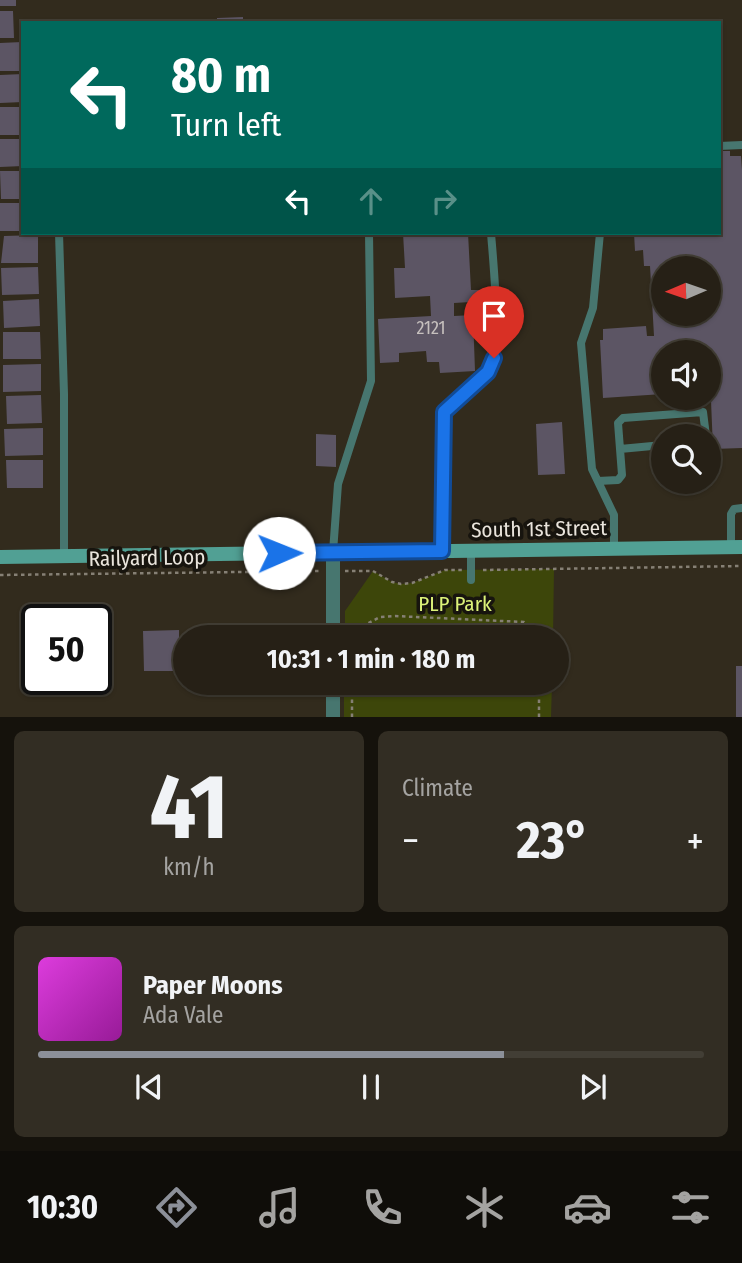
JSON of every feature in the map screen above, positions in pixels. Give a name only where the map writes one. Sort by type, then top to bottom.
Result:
[{"type":"main road","name":"South 1st Street","points":[[0,557],[736,547]]},
{"type":"street","points":[[333,552],[333,625]]},
{"type":"street","points":[[332,717],[333,695]]},
{"type":"lane","points":[[721,146],[742,145]]},
{"type":"lane","points":[[60,235],[64,556]]},
{"type":"lane","points":[[333,552],[338,484],[371,382],[369,235]]},
{"type":"lane","points":[[442,551],[444,412],[488,372],[494,358],[491,235]]},
{"type":"lane","points":[[600,235],[593,308],[581,342],[592,469],[614,515],[614,549]]},
{"type":"lane","points":[[598,481],[621,478],[618,423],[623,418],[700,412],[705,416],[705,424]]},
{"type":"lane","points":[[620,449],[651,446]]},
{"type":"lane","points":[[736,547],[731,514],[734,509],[742,508]]},
{"type":"lane","points":[[471,551],[471,580]]},
{"type":"path","points":[[481,570],[742,566]]},
{"type":"path","points":[[373,571],[401,584],[412,583],[445,570],[461,570]]},
{"type":"path","name":"Railyard Loop","points":[[0,575],[295,572]]},
{"type":"path","points":[[365,625],[380,617],[395,616],[524,622],[527,625]]},
{"type":"path","points":[[352,695],[352,717]]},
{"type":"path","points":[[539,695],[539,717]]},
{"type":"green space","name":"PLP Park","points":[[554,569],[553,625],[345,625],[345,611],[373,571],[401,584],[412,583],[445,570]]},
{"type":"green space","points":[[344,695],[552,695],[551,717],[344,717]]},
{"type":"building","points":[[0,0],[16,0],[16,6],[0,6]]},
{"type":"building","points":[[0,11],[13,11],[14,38],[0,38]]},
{"type":"building","points":[[243,17],[243,21],[217,21],[217,18]]},
{"type":"building","points":[[21,42],[21,71],[0,71],[0,43]]},
{"type":"building","points":[[21,74],[21,102],[0,103],[0,75]]},
{"type":"building","points":[[0,107],[21,107],[21,135],[0,135]]},
{"type":"building","points":[[0,139],[21,139],[21,166],[0,167]]},
{"type":"building","points":[[721,151],[730,151],[730,156],[741,156],[742,448],[721,449],[721,424],[712,424],[711,410],[721,410],[721,340],[651,340],[651,395],[603,398],[600,340],[603,340],[603,329],[646,326],[647,336],[654,336],[653,326],[721,326],[721,256],[651,256],[651,284],[650,266],[644,266],[643,250],[635,251],[634,235],[721,235]]},
{"type":"building","points":[[0,171],[21,171],[21,199],[1,199]]},
{"type":"building","points":[[0,203],[21,203],[21,231],[0,231]]},
{"type":"building","points":[[38,235],[38,263],[1,263],[4,236]]},
{"type":"building","points":[[403,235],[468,235],[471,290],[486,290],[487,301],[454,303],[454,316],[473,315],[475,371],[440,373],[439,362],[427,362],[426,351],[399,353],[399,362],[380,363],[378,319],[431,316],[430,296],[395,298],[394,268],[405,268]]},
{"type":"building","points":[[38,267],[39,294],[2,295],[1,268]]},
{"type":"building","points":[[39,299],[40,326],[4,328],[3,301]]},
{"type":"building","points":[[3,332],[40,332],[41,359],[3,359]]},
{"type":"building","points":[[41,364],[41,391],[3,392],[3,365]]},
{"type":"building","points":[[41,395],[42,423],[7,424],[6,396]]},
{"type":"building","points":[[562,422],[565,474],[538,475],[536,424]]},
{"type":"building","points":[[43,428],[43,455],[5,456],[4,429]]},
{"type":"building","points":[[316,434],[336,435],[336,467],[316,466]]},
{"type":"building","points":[[6,460],[43,460],[43,488],[7,488]]},
{"type":"building","points":[[173,630],[173,671],[144,671],[143,631]]},
{"type":"building","points":[[736,666],[742,666],[742,717],[736,717]]},
{"type":"route","points":[[279,553],[442,551],[444,412],[488,372],[494,358]]}]
